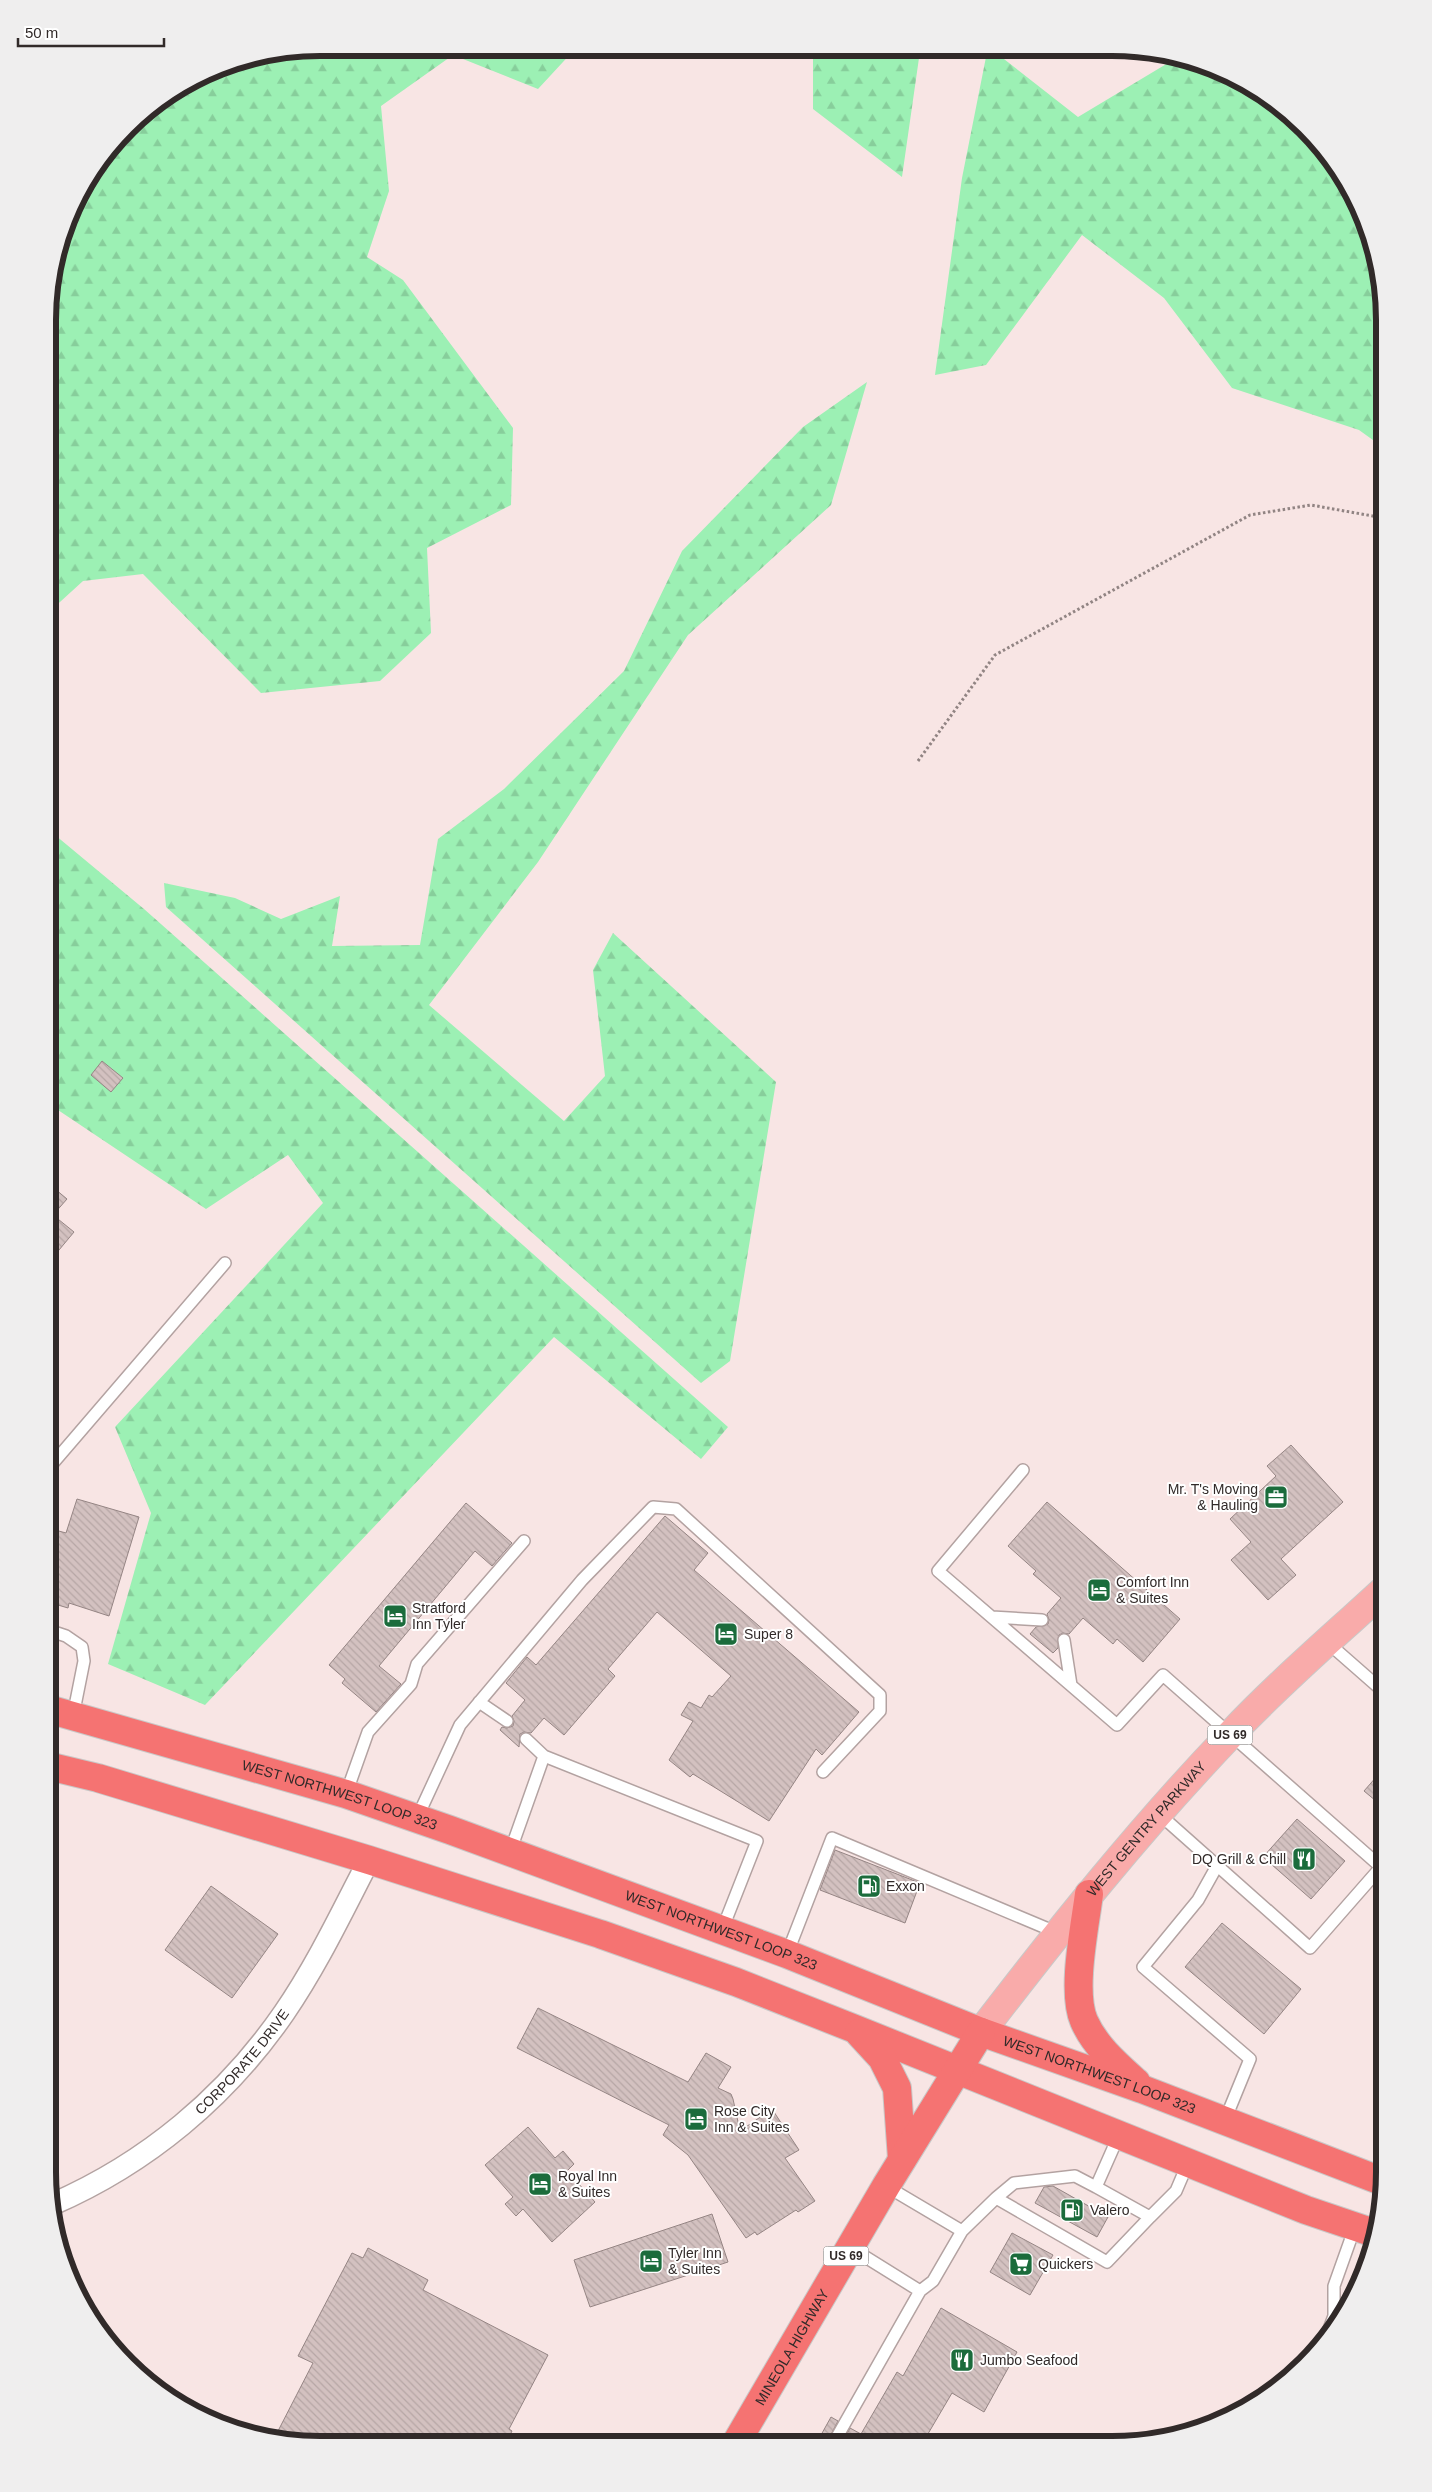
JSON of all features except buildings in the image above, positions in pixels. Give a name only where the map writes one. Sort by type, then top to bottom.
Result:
[{"type":"highway","name":"WEST NORTHWEST LOOP 323","points":[[61,1713],[346,1794],[417,1818],[786,1954],[981,2032],[1142,2088],[1376,2174]]},
{"type":"highway","points":[[56,1768],[98,1778],[369,1860],[600,1934],[736,1982],[1306,2210],[1365,2230]]},
{"type":"highway","points":[[1089,1894],[1079,1979],[1079,1995],[1083,2019],[1098,2045],[1142,2088]]},
{"type":"highway","points":[[855,2028],[882,2058],[897,2088],[902,2159]]},
{"type":"highway","name":"WEST GENTRY PARKWAY","points":[[957,2070],[981,2032]]},
{"type":"highway","name":"MINEOLA HIGHWAY","points":[[740,2436],[886,2186],[957,2070]]},
{"type":"main road","name":"WEST GENTRY PARKWAY","points":[[981,2032],[1089,1894],[1158,1812],[1230,1734],[1376,1597]]},
{"type":"street","name":"CORPORATE DRIVE","points":[[58,2202],[89,2188],[150,2150],[189,2119],[231,2079],[259,2046],[292,2000],[320,1954],[369,1860]]},
{"type":"lane","points":[[56,1460],[225,1264]]},
{"type":"lane","points":[[1023,1470],[938,1571],[1117,1725],[1163,1675],[1376,1863]]},
{"type":"lane","points":[[417,1818],[460,1725],[582,1580],[653,1507],[676,1509],[880,1695],[880,1710],[824,1772]]},
{"type":"lane","points":[[346,1794],[368,1732],[410,1684],[417,1664],[524,1541]]},
{"type":"lane","points":[[992,1617],[1042,1620]]},
{"type":"lane","points":[[56,1633],[66,1636],[82,1647],[84,1661],[61,1713]]},
{"type":"lane","points":[[1064,1640],[1071,1685]]},
{"type":"lane","points":[[1327,1642],[1376,1685]]},
{"type":"lane","points":[[479,1702],[507,1721]]},
{"type":"lane","points":[[526,1738],[544,1756],[757,1841],[722,1930]]},
{"type":"lane","points":[[510,1852],[544,1756]]},
{"type":"lane","points":[[1158,1812],[1310,1948],[1376,1873]]},
{"type":"lane","points":[[786,1954],[832,1838],[1058,1933]]},
{"type":"lane","points":[[1217,1866],[1198,1900],[1143,1967],[1250,2059],[1225,2120]]},
{"type":"lane","points":[[1096,2187],[1119,2136]]},
{"type":"lane","points":[[996,2198],[1107,2262],[1176,2191],[1188,2163]]},
{"type":"lane","points":[[838,2436],[920,2291],[933,2281],[962,2231],[1014,2183],[1075,2176],[1150,2216]]},
{"type":"lane","points":[[886,2186],[962,2231]]},
{"type":"lane","points":[[1334,2313],[1334,2286],[1365,2230]]},
{"type":"lane","points":[[851,2248],[920,2291]]},
{"type":"path","points":[[918,761],[995,655],[1250,515],[1311,505],[1376,517]]},
{"type":"green space","points":[[452,56],[381,106],[389,191],[367,257],[403,280],[513,428],[511,505],[427,548],[431,633],[380,681],[261,693],[143,574],[83,581],[56,606],[57,303],[61,269],[76,219],[83,203],[111,159],[159,111],[203,83],[235,70],[269,61],[303,57]]},
{"type":"green space","points":[[456,56],[569,56],[538,89]]},
{"type":"green space","points":[[813,56],[919,56],[902,177],[813,109]]},
{"type":"green space","points":[[986,56],[1000,56],[1078,117],[1169,62],[1213,76],[1244,92],[1273,111],[1310,146],[1340,188],[1356,219],[1371,269],[1375,303],[1376,442],[1359,430],[1232,388],[1164,298],[1082,235],[986,365],[935,375],[962,178]]},
{"type":"green space","points":[[867,382],[831,505],[688,635],[538,862],[429,1005],[564,1121],[605,1076],[593,970],[613,933],[776,1082],[730,1361],[701,1383],[166,907],[164,883],[235,898],[281,919],[340,896],[332,946],[420,945],[438,839],[504,789],[624,671],[682,551],[803,427]]},
{"type":"green space","points":[[56,836],[144,909],[728,1427],[701,1459],[554,1337],[205,1705],[108,1664],[151,1513],[115,1427],[323,1203],[288,1155],[206,1209],[56,1109]]},
{"type":"place","name":"Mr. T's Moving & Hauling","points":[[1276,1497]]},
{"type":"place","name":"Comfort Inn & Suites","points":[[1099,1590]]},
{"type":"place","name":"Stratford Inn Tyler","points":[[395,1616]]},
{"type":"place","name":"Super 8","points":[[726,1634]]},
{"type":"place","name":"DQ Grill & Chill","points":[[1304,1859]]},
{"type":"place","name":"Exxon","points":[[869,1886]]},
{"type":"place","name":"Rose City Inn & Suites","points":[[696,2119]]},
{"type":"place","name":"Royal Inn & Suites","points":[[540,2184]]},
{"type":"place","name":"Valero","points":[[1072,2210]]},
{"type":"place","name":"Tyler Inn & Suites","points":[[651,2261]]},
{"type":"place","name":"Quickers","points":[[1021,2264]]},
{"type":"place","name":"Jumbo Seafood","points":[[962,2360]]}]
